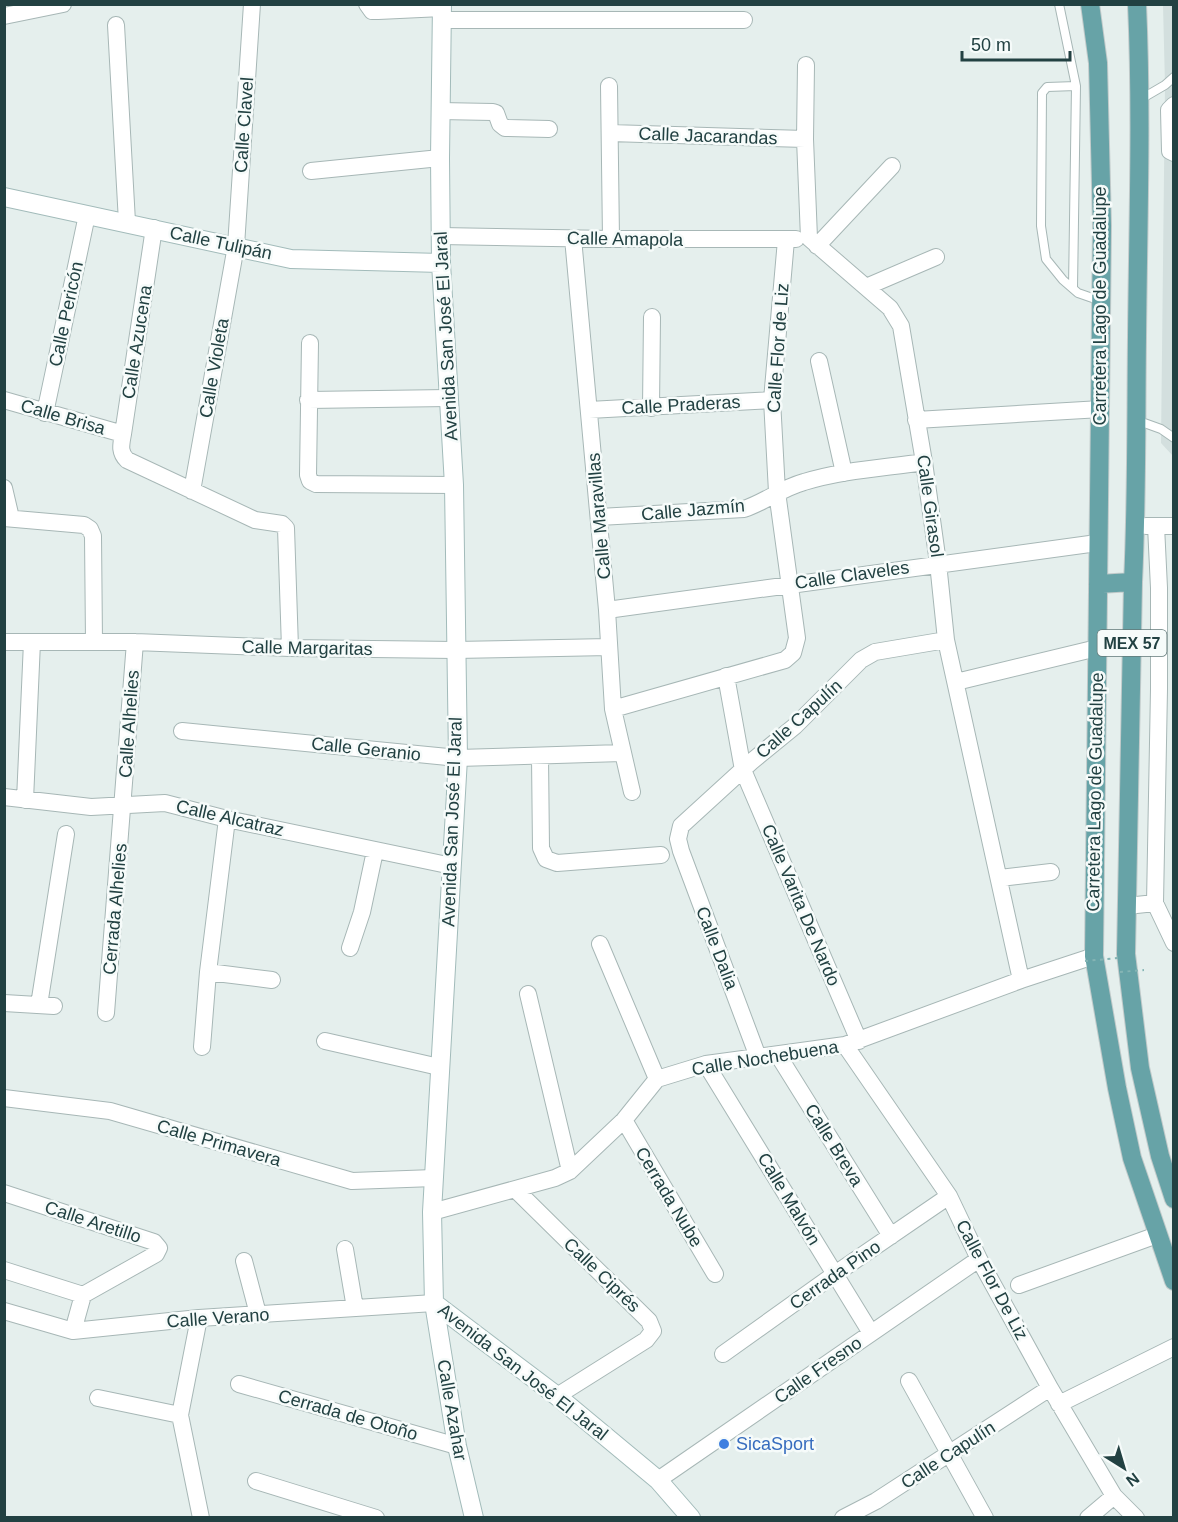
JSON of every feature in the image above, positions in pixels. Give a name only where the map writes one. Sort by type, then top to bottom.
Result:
[{"type":"main road","name":"Carretera Lago de Guadalupe","points":[[1089,4],[1098,63],[1101,301],[1098,585],[1089,958],[1132,1158],[1173,1281]]},
{"type":"main road","name":"Carretera Lago de Guadalupe","points":[[1137,4],[1140,99],[1136,526],[1126,954],[1140,1068],[1160,1156],[1173,1200]]},
{"type":"main road","points":[[1098,585],[1133,582]]},
{"type":"street","points":[[4,16],[63,4]]},
{"type":"street","name":"Calle Clavel","points":[[236,246],[252,4]]},
{"type":"street","points":[[367,4],[372,10],[378,11],[744,21]]},
{"type":"street","name":"Avenida San José El Jaral","points":[[442,11],[441,263],[454,484],[458,758],[432,1212],[434,1302],[556,1396],[658,1480],[691,1518]]},
{"type":"street","points":[[116,25],[126,222]]},
{"type":"street","points":[[806,65],[805,139],[813,242]]},
{"type":"street","points":[[609,86],[611,239]]},
{"type":"street","points":[[1173,105],[1169,110],[1170,151],[1173,153]]},
{"type":"street","points":[[440,111],[493,112],[496,113],[500,124],[505,129],[549,129]]},
{"type":"street","name":"Calle Jacarandas","points":[[610,132],[805,139]]},
{"type":"street","points":[[310,171],[440,158]]},
{"type":"street","points":[[813,242],[892,166]]},
{"type":"street","name":"Calle Tulipán","points":[[4,197],[291,259],[441,263]]},
{"type":"street","name":"Calle Pericón","points":[[45,413],[87,215]]},
{"type":"street","name":"Calle Azucena","points":[[154,228],[121,449],[122,455],[127,460],[192,491]]},
{"type":"street","name":"Calle Amapola","points":[[441,236],[813,242]]},
{"type":"street","name":"Calle Maravillas","points":[[573,238],[607,610],[613,709],[632,792]]},
{"type":"street","name":"Calle Flor de Liz","points":[[726,676],[785,660],[794,653],[797,638],[777,492],[772,400],[786,240]]},
{"type":"street","name":"Calle Girasol","points":[[813,242],[890,309],[901,326],[924,462],[946,640],[1021,980]]},
{"type":"street","name":"Calle Violeta","points":[[192,491],[236,246]]},
{"type":"street","points":[[866,288],[936,257]]},
{"type":"street","points":[[651,408],[652,317]]},
{"type":"street","points":[[310,342],[308,400],[308,475],[310,481],[316,484],[454,484]]},
{"type":"street","points":[[819,361],[844,473]]},
{"type":"street","points":[[308,400],[448,398]]},
{"type":"street","name":"Calle Brisa","points":[[4,400],[123,434]]},
{"type":"street","name":"Calle Praderas","points":[[589,410],[772,400]]},
{"type":"street","points":[[916,420],[1101,409]]},
{"type":"street","name":"Calle Jazmín","points":[[599,517],[744,509],[762,503],[777,492],[804,482],[844,473],[924,462]]},
{"type":"street","points":[[4,488],[8,518],[84,525],[90,529],[93,536],[94,642]]},
{"type":"street","points":[[192,491],[255,520],[282,524],[286,528],[290,648]]},
{"type":"street","points":[[1136,526],[1173,526]]},
{"type":"street","points":[[1156,526],[1160,689],[1155,903],[1173,943]]},
{"type":"street","name":"Calle Claveles","points":[[607,610],[1097,543]]},
{"type":"street","name":"Calle Capulín","points":[[678,839],[681,826],[795,726],[861,660],[875,652],[946,640]]},
{"type":"street","name":"Calle Margaritas","points":[[4,642],[135,642],[290,648],[455,650],[609,647]]},
{"type":"street","points":[[25,800],[32,642]]},
{"type":"street","name":"Calle Alhelies","points":[[124,805],[135,642]]},
{"type":"street","points":[[956,682],[1096,648]]},
{"type":"street","points":[[613,709],[726,676]]},
{"type":"street","name":"Calle Varita De Nardo","points":[[726,676],[743,770],[852,1043]]},
{"type":"street","name":"Calle Geranio","points":[[182,731],[458,758],[622,753]]},
{"type":"street","points":[[540,757],[541,848],[546,859],[557,863],[661,855]]},
{"type":"street","name":"Calle Alcatraz","points":[[4,797],[91,807],[165,803],[227,819],[452,866]]},
{"type":"street","name":"Cerrada Alhelies","points":[[106,1013],[124,805]]},
{"type":"street","points":[[202,1047],[208,972],[227,819]]},
{"type":"street","points":[[4,1004],[47,1005],[66,834]]},
{"type":"street","name":"Calle Dalia","points":[[678,839],[758,1057]]},
{"type":"street","points":[[350,948],[362,912],[375,851]]},
{"type":"street","points":[[1000,878],[1051,872]]},
{"type":"street","points":[[1127,906],[1155,903]]},
{"type":"street","points":[[432,1212],[555,1179],[570,1171],[624,1120],[657,1078],[600,944]]},
{"type":"street","name":"Calle Nochebuena","points":[[657,1078],[706,1064],[852,1043],[1021,980],[1089,958]]},
{"type":"street","points":[[208,972],[272,980]]},
{"type":"street","points":[[528,994],[570,1171]]},
{"type":"street","points":[[325,1041],[439,1067]]},
{"type":"street","name":"Calle Flor De Liz","points":[[852,1043],[949,1196],[979,1259],[1059,1404],[1114,1496],[1136,1518]]},
{"type":"street","name":"Calle Breva","points":[[778,1055],[891,1236]]},
{"type":"street","name":"Calle Malvón","points":[[706,1064],[872,1333]]},
{"type":"street","name":"Calle Primavera","points":[[4,1098],[110,1111],[352,1180],[434,1178]]},
{"type":"street","name":"Cerrada Nube","points":[[624,1120],[715,1274]]},
{"type":"street","name":"Calle Ciprés","points":[[516,1190],[649,1321],[653,1331],[646,1340],[556,1396]]},
{"type":"street","name":"Calle Aretillo","points":[[4,1193],[154,1242],[159,1248],[156,1254],[83,1295]]},
{"type":"street","name":"Cerrada Pino","points":[[723,1354],[949,1196]]},
{"type":"street","points":[[1019,1285],[1157,1235]]},
{"type":"street","points":[[345,1249],[355,1308]]},
{"type":"street","name":"Calle Fresno","points":[[658,1480],[979,1259]]},
{"type":"street","points":[[244,1260],[258,1314]]},
{"type":"street","points":[[4,1270],[83,1295],[73,1331]]},
{"type":"street","name":"Calle Verano","points":[[4,1311],[73,1331],[199,1318],[434,1302]]},
{"type":"street","name":"Calle Azahar","points":[[434,1302],[457,1446],[474,1518]]},
{"type":"street","points":[[199,1318],[180,1415],[201,1518]]},
{"type":"street","points":[[1059,1404],[1173,1347]]},
{"type":"street","points":[[909,1381],[985,1518]]},
{"type":"street","name":"Cerrada de Otoño","points":[[240,1384],[457,1446]]},
{"type":"street","name":"Calle Capulín","points":[[843,1518],[876,1501],[951,1454],[1050,1388]]},
{"type":"street","points":[[98,1398],[180,1415]]},
{"type":"street","points":[[256,1481],[376,1518]]},
{"type":"street","points":[[1088,1518],[1114,1496]]},
{"type":"lane","points":[[1059,4],[1076,86],[1073,288]]},
{"type":"lane","points":[[1140,99],[1165,85],[1173,76]]},
{"type":"lane","points":[[1076,86],[1047,87],[1042,93],[1041,226],[1046,259],[1063,280],[1078,293],[1101,301]]},
{"type":"lane","points":[[1136,420],[1161,429],[1173,438]]},
{"type":"path","points":[[1089,958],[1119,958]]},
{"type":"path","points":[[1120,972],[1144,970]]},
{"type":"shaded area","points":[[1173,4],[1173,456],[1161,443],[1165,85],[1163,5]]},
{"type":"place","name":"SicaSport","points":[[724,1444]]}]
